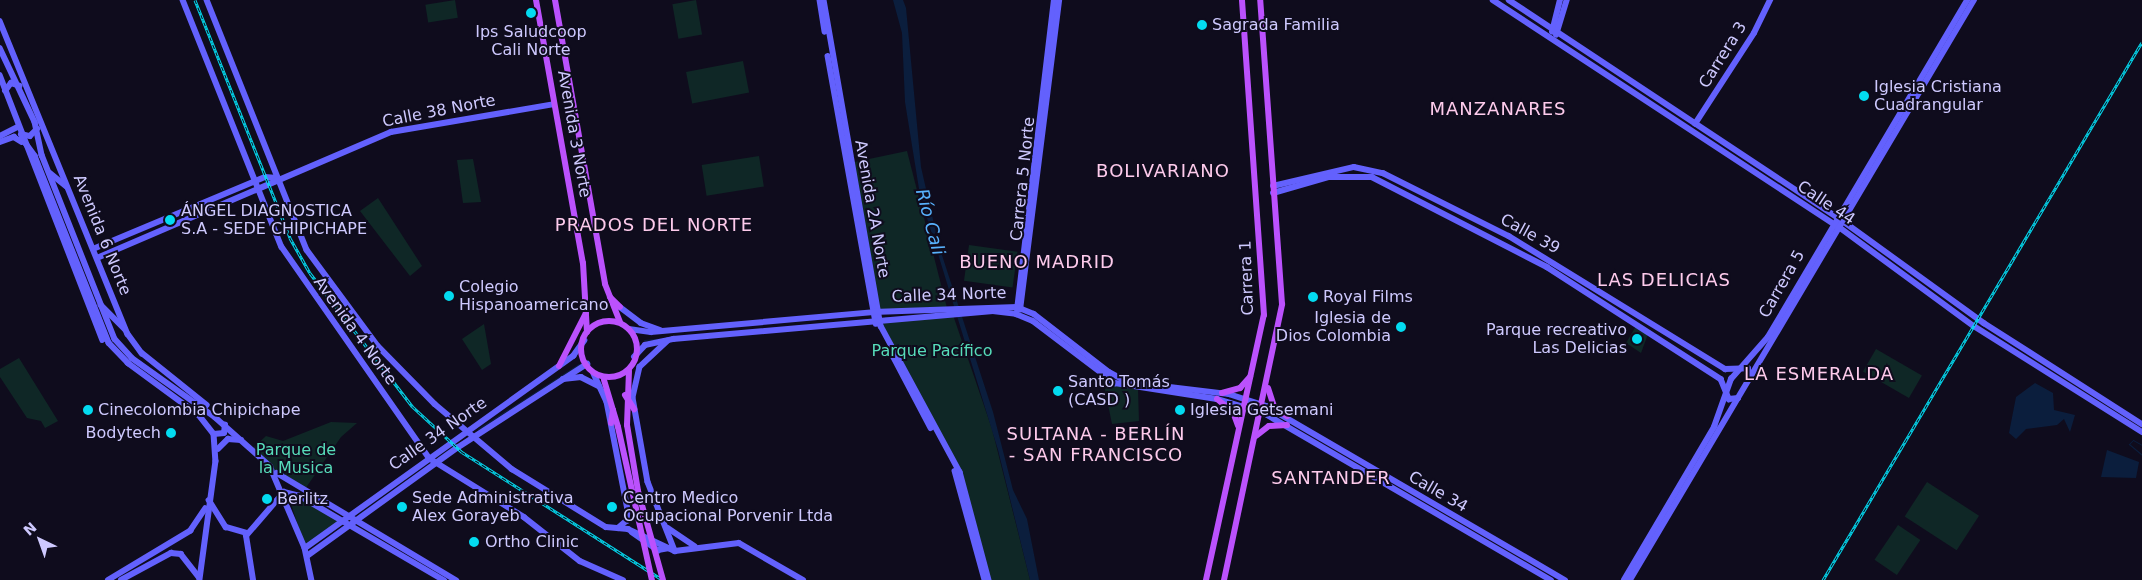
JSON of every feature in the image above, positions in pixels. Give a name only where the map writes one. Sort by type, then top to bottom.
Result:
[{"type":"main road","name":"Avenida 4 Norte","points":[[183,0],[256,181],[298,275],[429,458],[524,517],[580,561],[623,580]]},
{"type":"main road","name":"Avenida 4 Norte","points":[[207,0],[307,250],[378,346],[475,440],[512,469],[606,527],[616,529]]},
{"type":"main road","name":"Avenida 3 Norte","points":[[536,0],[587,312],[587,332]]},
{"type":"main road","name":"Avenida 3 Norte","points":[[555,0],[609,296],[620,322]]},
{"type":"main road","name":"Avenida 2A Norte","points":[[820,0],[875,312],[878,322],[956,472],[985,580]]},
{"type":"main road","name":"Avenida 2A Norte","points":[[824,0],[875,312]]},
{"type":"main road","name":"Carrera 5 Norte","points":[[1019,307],[1054,0]]},
{"type":"main road","name":"Carrera 5 Norte","points":[[1018,314],[1059,0]]},
{"type":"main road","name":"Carrera 1","points":[[1206,580],[1252,371],[1264,302],[1242,0]]},
{"type":"main road","name":"Carrera 1","points":[[1224,580],[1263,404],[1282,304],[1260,0]]},
{"type":"main road","name":"Calle 44","points":[[1493,0],[1835,224],[1974,326],[2142,432]]},
{"type":"main road","name":"Calle 44","points":[[1508,0],[1838,218],[1984,323],[2142,424]]},
{"type":"main road","points":[[1555,30],[1560,0]]},
{"type":"main road","points":[[1553,38],[1567,0]]},
{"type":"main road","name":"Carrera 3","points":[[1696,124],[1754,34],[1770,0]]},
{"type":"main road","name":"Carrera 5","points":[[1630,580],[1739,397],[1838,218],[1967,0]]},
{"type":"main road","name":"Carrera 5","points":[[1838,218],[1974,0]]},
{"type":"main road","points":[[1541,21],[1556,16]]},
{"type":"main road","name":"Avenida 6 Norte","points":[[0,21],[126,330],[142,353],[192,393],[225,425]]},
{"type":"main road","points":[[1,51],[7,39]]},
{"type":"main road","name":"Avenida 6 Norte","points":[[1,51],[20,86],[37,128],[48,172],[98,303],[125,352],[194,400],[245,442],[270,466],[284,492],[306,548],[312,580]]},
{"type":"main road","name":"Avenida 6 Norte","points":[[0,75],[21,136],[96,326],[112,352],[199,415],[214,434],[217,451]]},
{"type":"main road","points":[[1620,84],[1625,77]]},
{"type":"main road","points":[[5,91],[11,83],[20,86]]},
{"type":"main road","name":"Calle 38 Norte","points":[[97,258],[260,190],[277,178],[391,132],[554,104]]},
{"type":"main road","points":[[0,136],[18,127]]},
{"type":"main road","points":[[21,136],[30,136],[37,128]]},
{"type":"main road","name":"Avenida 6 Norte","points":[[21,136],[35,156],[105,336],[128,363]]},
{"type":"main road","points":[[0,142],[16,137],[25,146]]},
{"type":"main road","name":"Calle 39","points":[[1273,186],[1354,166],[1383,173],[1509,236],[1725,369],[1748,368],[1750,378]]},
{"type":"main road","points":[[48,172],[68,187]]},
{"type":"main road","name":"Calle 39","points":[[1274,193],[1329,173],[1372,177],[1507,244],[1681,351],[1721,379],[1724,392]]},
{"type":"main road","name":"Calle 38 Norte","points":[[93,249],[256,181],[277,178]]},
{"type":"main road","name":"Carrera 5","points":[[1624,580],[1714,427],[1724,392],[1738,369],[1768,337],[1835,224]]},
{"type":"main road","points":[[609,296],[641,323],[667,331]]},
{"type":"main road","points":[[98,303],[126,330]]},
{"type":"main road","name":"Calle 34 Norte","points":[[634,357],[645,345],[673,339],[878,322],[948,315],[966,310],[1019,307],[1092,363]]},
{"type":"main road","name":"Calle 34 Norte","points":[[629,329],[667,331],[875,312],[947,308],[1018,314],[1033,321],[1127,387],[1219,396],[1245,402]]},
{"type":"main road","points":[[559,366],[587,312]]},
{"type":"main road","points":[[652,580],[614,406],[603,384],[587,364],[584,341],[587,332],[602,318],[620,322],[629,329],[634,357],[629,369],[625,395],[627,425],[638,491],[663,580]]},
{"type":"main road","name":"Avenida 2A Norte","points":[[878,322],[960,472],[990,580]]},
{"type":"main road","points":[[672,550],[667,526],[648,482],[634,409],[634,387],[640,367],[656,348],[673,339]]},
{"type":"main road","name":"Calle 34 Norte","points":[[306,548],[466,431],[559,366],[584,341]]},
{"type":"main road","name":"Calle 34 Norte","points":[[308,556],[351,523],[439,465],[556,381],[587,364]]},
{"type":"main road","points":[[556,381],[581,378],[603,384],[618,380],[629,369]]},
{"type":"main road","points":[[1238,434],[1233,412],[1219,396],[1240,388],[1252,371]]},
{"type":"main road","points":[[1268,380],[1270,400],[1287,416]]},
{"type":"main road","points":[[603,384],[628,510],[625,524],[616,529]]},
{"type":"main road","points":[[1724,392],[1729,399],[1739,397]]},
{"type":"main road","points":[[192,393],[194,400]]},
{"type":"main road","points":[[625,395],[634,409]]},
{"type":"main road","name":"Calle 34","points":[[1245,402],[1263,404],[1287,416],[1565,580]]},
{"type":"main road","name":"Calle 34","points":[[1245,402],[1551,580]]},
{"type":"main road","points":[[611,423],[614,406]]},
{"type":"main road","points":[[214,434],[224,433],[225,425]]},
{"type":"main road","points":[[1254,439],[1269,426],[1286,425]]},
{"type":"main road","points":[[200,580],[209,500],[217,451],[230,438],[245,442]]},
{"type":"main road","points":[[270,466],[286,482],[344,519],[456,580]]},
{"type":"main road","points":[[253,580],[245,540],[247,533],[284,492],[344,519]]},
{"type":"main road","points":[[209,500],[226,527],[247,533]]},
{"type":"main road","points":[[108,580],[190,532],[209,500]]},
{"type":"main road","points":[[351,523],[444,580]]},
{"type":"main road","points":[[667,526],[684,542],[702,547]]},
{"type":"main road","points":[[616,529],[628,529],[672,550],[739,542],[803,580]]},
{"type":"main road","points":[[121,580],[162,555],[181,554],[200,580]]},
{"type":"green space","points":[[455,0],[458,18],[428,22],[425,5]]},
{"type":"green space","points":[[696,0],[702,34],[678,39],[672,4]]},
{"type":"green space","points":[[743,61],[749,92],[692,103],[686,72]]},
{"type":"green space","points":[[907,151],[947,308],[877,312],[850,163]]},
{"type":"green space","points":[[759,156],[764,187],[707,196],[702,165]]},
{"type":"green space","points":[[473,159],[481,202],[463,203],[457,160]]},
{"type":"green space","points":[[378,198],[422,266],[410,276],[360,211]]},
{"type":"green space","points":[[969,245],[1018,252],[1013,287],[964,281]]},
{"type":"green space","name":"Parque Pacífico","points":[[953,315],[992,429],[1030,580],[989,580],[960,472],[880,322]]},
{"type":"green space","points":[[484,324],[491,364],[482,370],[462,339]]},
{"type":"green space","name":"Parque recreativo Las Delicias","points":[[1636,326],[1648,334],[1641,353],[1626,343]]},
{"type":"green space","points":[[1876,349],[1922,376],[1909,398],[1863,372]]},
{"type":"green space","points":[[19,358],[58,421],[45,428],[41,421],[27,418],[0,377],[0,369]]},
{"type":"green space","points":[[1102,375],[1138,390],[1139,421],[1112,424]]},
{"type":"green space","name":"Parque de la Musica","points":[[331,422],[357,423],[341,437],[303,492],[285,481],[253,448],[266,436],[283,441]]},
{"type":"green space","points":[[1927,482],[1979,516],[1957,550],[1905,516]]},
{"type":"green space","points":[[287,491],[341,520],[305,548]]},
{"type":"green space","points":[[1898,525],[1920,540],[1897,575],[1875,560]]},
{"type":"water","name":"Río Cali","points":[[893,0],[903,0],[906,8],[921,167],[939,246],[993,412],[1013,490],[1027,519],[1039,580],[1030,580],[998,450],[920,195],[905,102],[902,33]]},
{"type":"water","points":[[2035,383],[2053,393],[2054,410],[2075,415],[2070,432],[2064,419],[2057,425],[2026,429],[2016,439],[2009,433],[2016,397]]},
{"type":"water","points":[[2107,450],[2139,462],[2136,478],[2101,477]]},
{"type":"waterway","points":[[885,317],[894,317]]},
{"type":"waterway","points":[[644,340],[869,319]]},
{"type":"waterway","points":[[478,429],[579,364]]},
{"type":"waterway","points":[[2142,445],[2133,440],[2129,444],[2142,455]]},
{"type":"waterway","points":[[438,457],[448,450]]},
{"type":"waterway","points":[[359,514],[428,465]]},
{"type":"waterway","points":[[310,551],[343,526]]},
{"type":"railway","points":[[195,0],[290,238],[310,273],[412,406],[462,452],[663,580]]},
{"type":"railway","points":[[1823,580],[2142,42]]},
{"type":"place","name":"Ips Saludcoop Cali Norte","points":[[531,13]]},
{"type":"place","name":"Sagrada Familia","points":[[1202,25]]},
{"type":"place","name":"Iglesia Cristiana Cuadrangular","points":[[1864,96]]},
{"type":"place","name":"ÁNGEL DIAGNOSTICA S.A - SEDE CHIPICHAPE","points":[[170,220]]},
{"type":"place","name":"Colegio Hispanoamericano","points":[[449,296]]},
{"type":"place","name":"Royal Films","points":[[1313,297]]},
{"type":"place","name":"Iglesia de Dios Colombia","points":[[1401,327]]},
{"type":"place","name":"Parque recreativo Las Delicias","points":[[1637,339]]},
{"type":"place","name":"Santo Tomás (CASD )","points":[[1058,391]]},
{"type":"place","name":"Cinecolombia Chipichape","points":[[88,410]]},
{"type":"place","name":"Iglesia Getsemani","points":[[1180,410]]},
{"type":"place","name":"Bodytech","points":[[171,433]]},
{"type":"place","name":"Berlitz","points":[[267,499]]},
{"type":"place","name":"Sede Administrativa Alex Gorayeb","points":[[402,507]]},
{"type":"place","name":"Centro Medico Ocupacional Porvenir Ltda","points":[[612,507]]},
{"type":"place","name":"Ortho Clinic","points":[[474,542]]},
{"type":"district","name":"MANZANARES","points":[[1498,109]]},
{"type":"district","name":"BOLIVARIANO","points":[[1163,171]]},
{"type":"district","name":"PRADOS DEL NORTE","points":[[654,225]]},
{"type":"district","name":"BUENO MADRID","points":[[1037,262]]},
{"type":"district","name":"LAS DELICIAS","points":[[1664,280]]},
{"type":"district","name":"LA ESMERALDA","points":[[1819,374]]},
{"type":"district","name":"SULTANA - BERLÍN - SAN FRANCISCO","points":[[1096,445]]},
{"type":"district","name":"SANTANDER","points":[[1331,478]]}]
